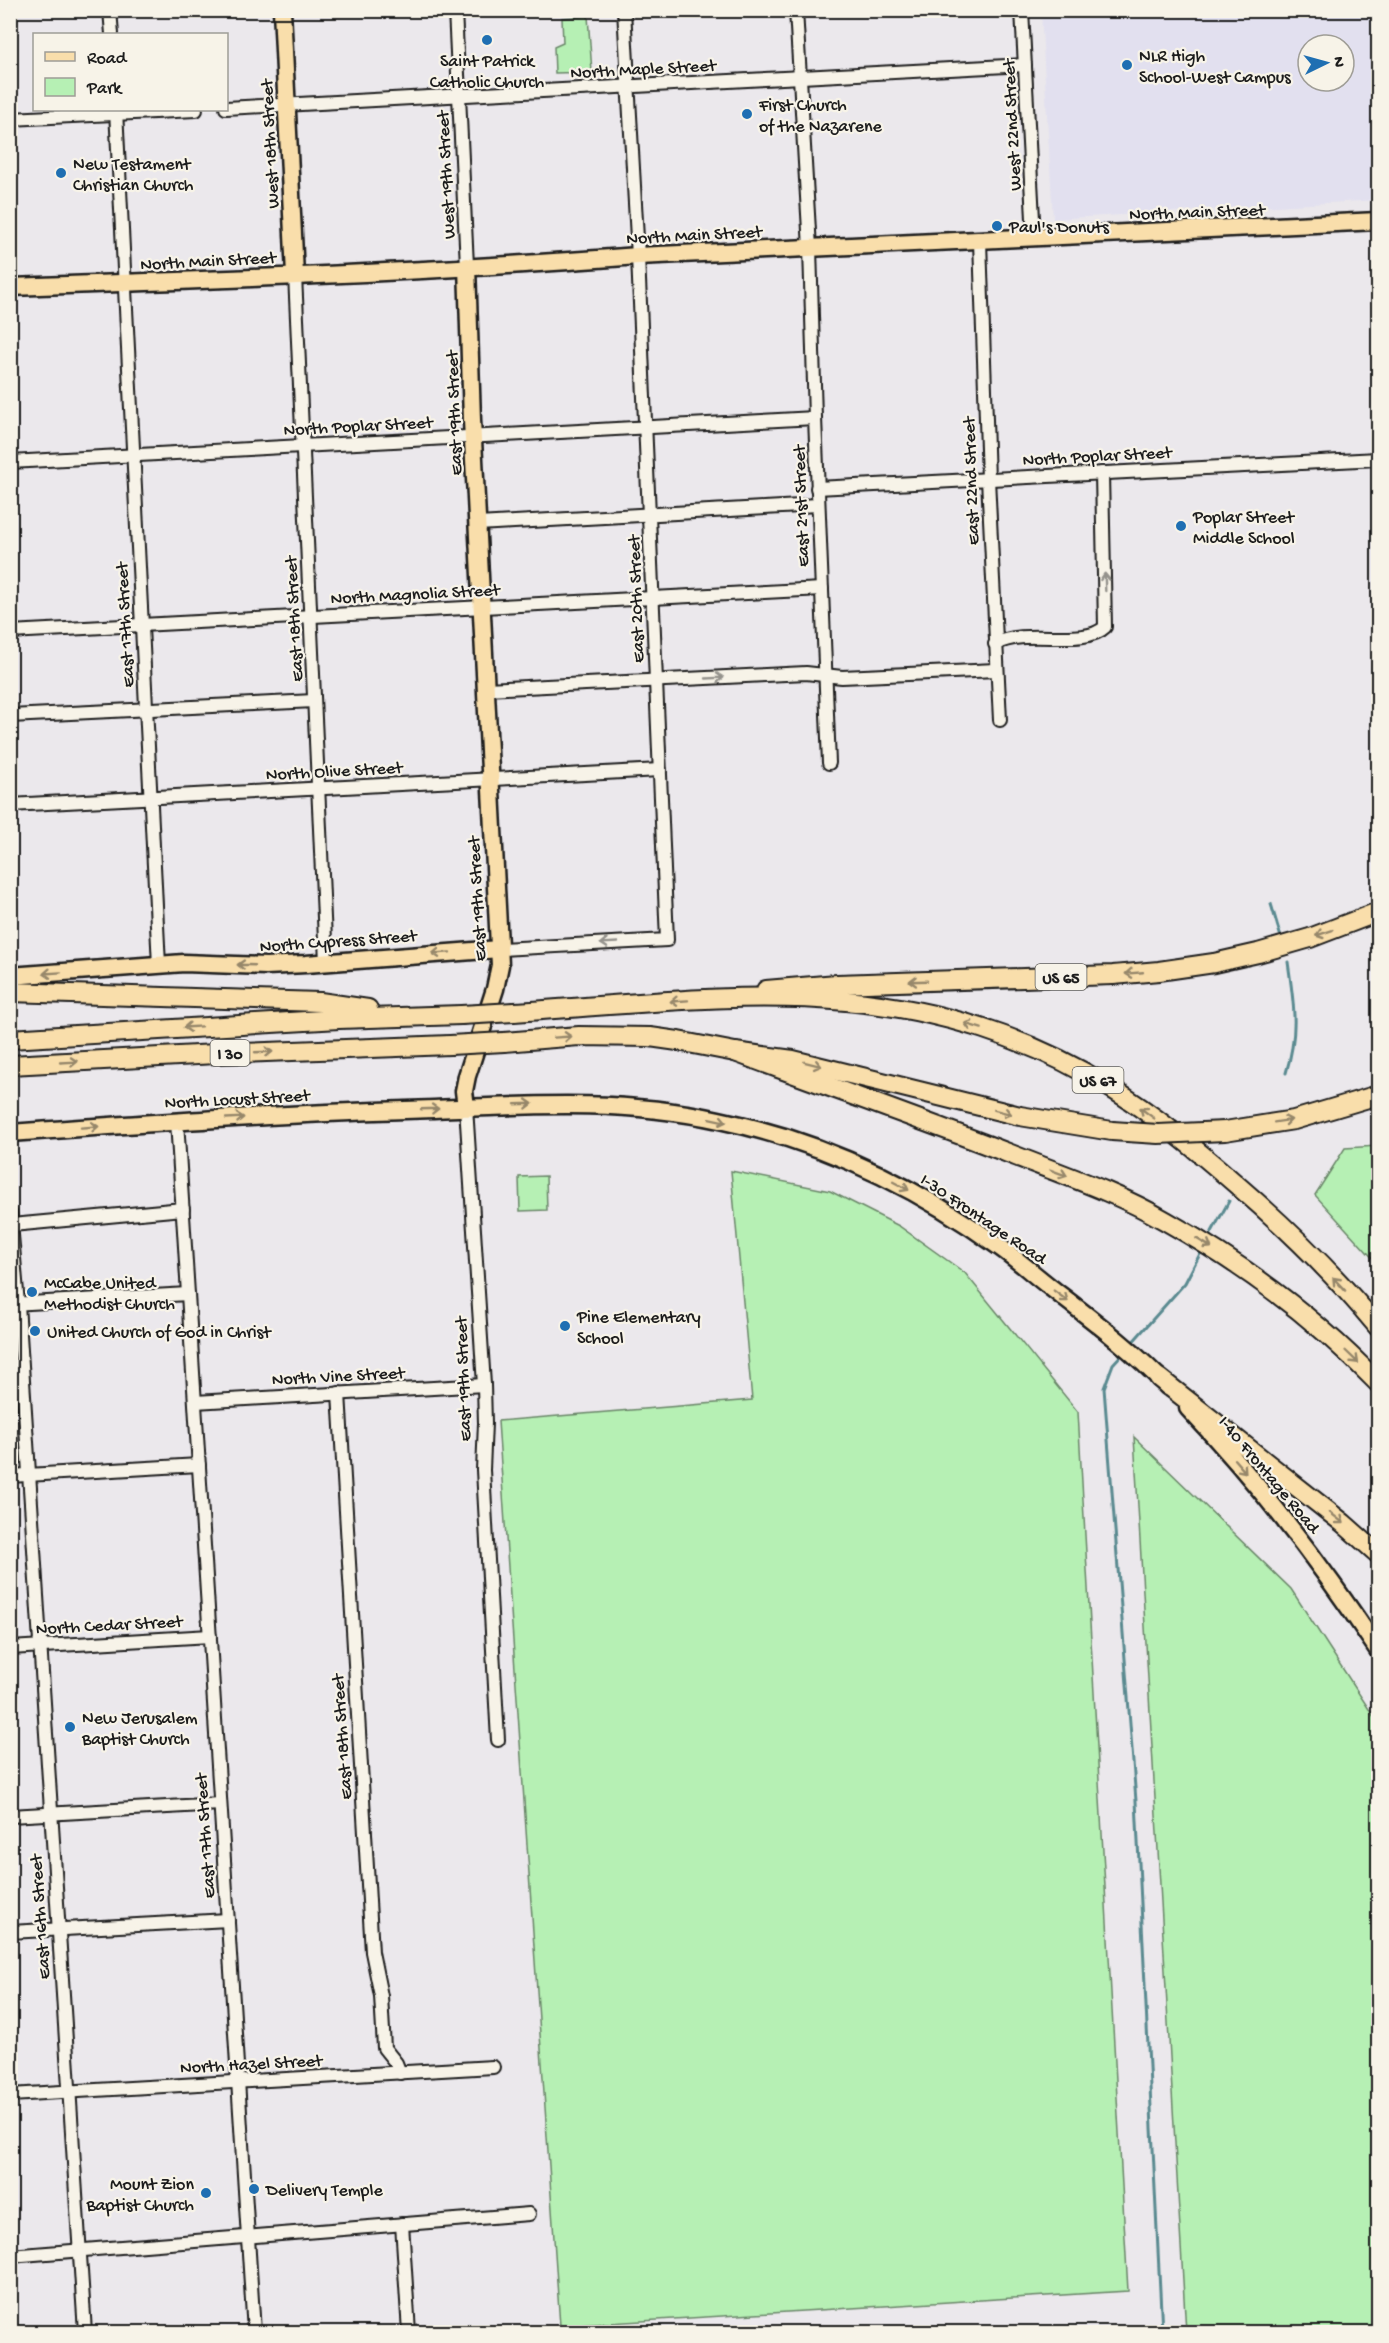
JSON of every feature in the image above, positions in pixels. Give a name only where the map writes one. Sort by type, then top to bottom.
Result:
[{"type":"highway","name":"US 65","points":[[737,998],[772,988],[1113,975],[1159,971],[1214,963],[1258,953],[1310,938],[1378,912]]},
{"type":"highway","points":[[10,992],[320,1002],[418,1017]]},
{"type":"highway","name":"I 30","points":[[10,1039],[339,1018],[461,1015],[737,998]]},
{"type":"highway","name":"US 67","points":[[737,998],[846,1001],[918,1012],[993,1032],[1023,1043],[1075,1068],[1135,1104],[1218,1168],[1296,1239],[1378,1328]]},
{"type":"highway","name":"I 30","points":[[10,1065],[450,1045],[579,1036],[650,1037],[735,1052]]},
{"type":"highway","points":[[735,1052],[793,1060],[1020,1116],[1112,1131],[1158,1134],[1225,1131],[1294,1119],[1378,1095]]},
{"type":"highway","points":[[735,1052],[906,1114],[1088,1184],[1165,1220],[1242,1266],[1301,1312],[1378,1383]]},
{"type":"highway","points":[[1159,1378],[1343,1523],[1378,1554]]},
{"type":"main road","name":"West 18th Street","points":[[282,10],[296,275]]},
{"type":"main road","name":"North Main Street","points":[[10,288],[1378,221]]},
{"type":"main road","name":"East 19th Street","points":[[466,1107],[464,1091],[467,1077],[495,989],[500,965],[473,437],[467,266]]},
{"type":"main road","name":"North Cypress Street","points":[[10,976],[184,963],[266,966],[499,949]]},
{"type":"main road","name":"I-30 Frontage Road","points":[[466,1107],[540,1104],[643,1107],[721,1120],[808,1145],[860,1165],[960,1221],[1002,1249],[1114,1338]]},
{"type":"main road","name":"North Locust Street","points":[[10,1133],[333,1112],[466,1107]]},
{"type":"main road","name":"I-40 Frontage Road","points":[[1114,1338],[1159,1378],[1216,1438],[1276,1508],[1378,1650]]},
{"type":"street","points":[[110,10],[112,33]]},
{"type":"street","name":"West 19th Street","points":[[455,10],[467,266]]},
{"type":"street","name":"East 20th Street","points":[[624,10],[646,427],[667,940]]},
{"type":"street","name":"East 21st Street","points":[[796,10],[810,248],[829,763]]},
{"type":"street","name":"West 22nd Street","points":[[1022,10],[1034,238]]},
{"type":"street","name":"North Maple Street","points":[[228,108],[1025,65]]},
{"type":"street","points":[[10,119],[156,111]]},
{"type":"street","name":"East 17th Street","points":[[116,112],[159,965]]},
{"type":"street","name":"East 22nd Street","points":[[980,241],[988,479],[1000,720]]},
{"type":"street","name":"East 18th Street","points":[[296,275],[326,962]]},
{"type":"street","name":"North Poplar Street","points":[[10,462],[815,418]]},
{"type":"street","name":"North Poplar Street","points":[[818,488],[1378,459]]},
{"type":"street","points":[[995,644],[1012,637],[1094,635],[1105,627],[1102,473]]},
{"type":"street","points":[[478,524],[818,505]]},
{"type":"street","name":"North Magnolia Street","points":[[10,632],[822,589]]},
{"type":"street","points":[[486,689],[806,673],[842,676],[996,670]]},
{"type":"street","points":[[10,716],[315,702]]},
{"type":"street","name":"North Olive Street","points":[[10,805],[660,770]]},
{"type":"street","name":"North Cypress Street","points":[[499,949],[667,940]]},
{"type":"street","name":"East 19th Street","points":[[466,1107],[484,1385],[483,1470],[498,1740]]},
{"type":"street","name":"East 17th Street","points":[[177,1121],[254,2332]]},
{"type":"street","points":[[12,1225],[183,1209]]},
{"type":"street","name":"East 16th Street","points":[[10,1212],[14,1304],[29,1475],[86,2332]]},
{"type":"street","points":[[14,1304],[188,1294]]},
{"type":"street","name":"North Vine Street","points":[[195,1402],[484,1385]]},
{"type":"street","name":"East 18th Street","points":[[339,1393],[372,1952],[381,1996],[384,2048],[396,2062],[400,2073]]},
{"type":"street","points":[[10,1476],[199,1465]]},
{"type":"street","name":"North Cedar Street","points":[[10,1648],[210,1636]]},
{"type":"street","points":[[10,1816],[220,1804]]},
{"type":"street","points":[[10,1932],[228,1920]]},
{"type":"street","name":"North Hazel Street","points":[[10,2095],[493,2067]]},
{"type":"street","points":[[10,2256],[529,2214]]},
{"type":"street","points":[[402,2224],[409,2332]]},
{"type":"shaded area","points":[[1041,11],[1378,11],[1378,200],[1053,219]]},
{"type":"green space","points":[[588,16],[592,72],[555,73],[554,47],[563,43],[562,18]]},
{"type":"green space","points":[[1378,1146],[1378,1264],[1315,1195],[1345,1148]]},
{"type":"green space","points":[[731,1171],[830,1191],[899,1226],[965,1273],[1078,1412],[1128,2291],[560,2326],[498,1421],[752,1400]]},
{"type":"green space","points":[[546,1176],[547,1210],[520,1211],[519,1177]]},
{"type":"green space","points":[[1134,1437],[1291,1589],[1378,1723],[1378,2332],[1186,2332]]},
{"type":"waterway","points":[[1271,904],[1280,934]]},
{"type":"waterway","points":[[1286,1073],[1294,1031],[1288,962]]},
{"type":"waterway","points":[[1208,1239],[1229,1201]]},
{"type":"waterway","points":[[1130,1345],[1185,1283],[1202,1250]]},
{"type":"waterway","points":[[1124,1352],[1113,1364],[1104,1388],[1136,1801],[1162,2332]]},
{"type":"place","name":"Saint Patrick Catholic Church","points":[[487,40]]},
{"type":"place","name":"NLR High School-West Campus","points":[[1127,65]]},
{"type":"place","name":"First Church of the Nazarene","points":[[747,114]]},
{"type":"place","name":"New Testament Christian Church","points":[[61,173]]},
{"type":"place","name":"Paul's Donuts","points":[[997,226]]},
{"type":"place","name":"Poplar Street Middle School","points":[[1181,526]]},
{"type":"place","name":"McCabe United Methodist Church","points":[[32,1292]]},
{"type":"place","name":"Pine Elementary School","points":[[565,1326]]},
{"type":"place","name":"United Church of God in Christ","points":[[35,1331]]},
{"type":"place","name":"New Jerusalem Baptist Church","points":[[70,1727]]},
{"type":"place","name":"Delivery Temple","points":[[254,2189]]},
{"type":"place","name":"Mount Zion Baptist Church","points":[[206,2193]]}]
